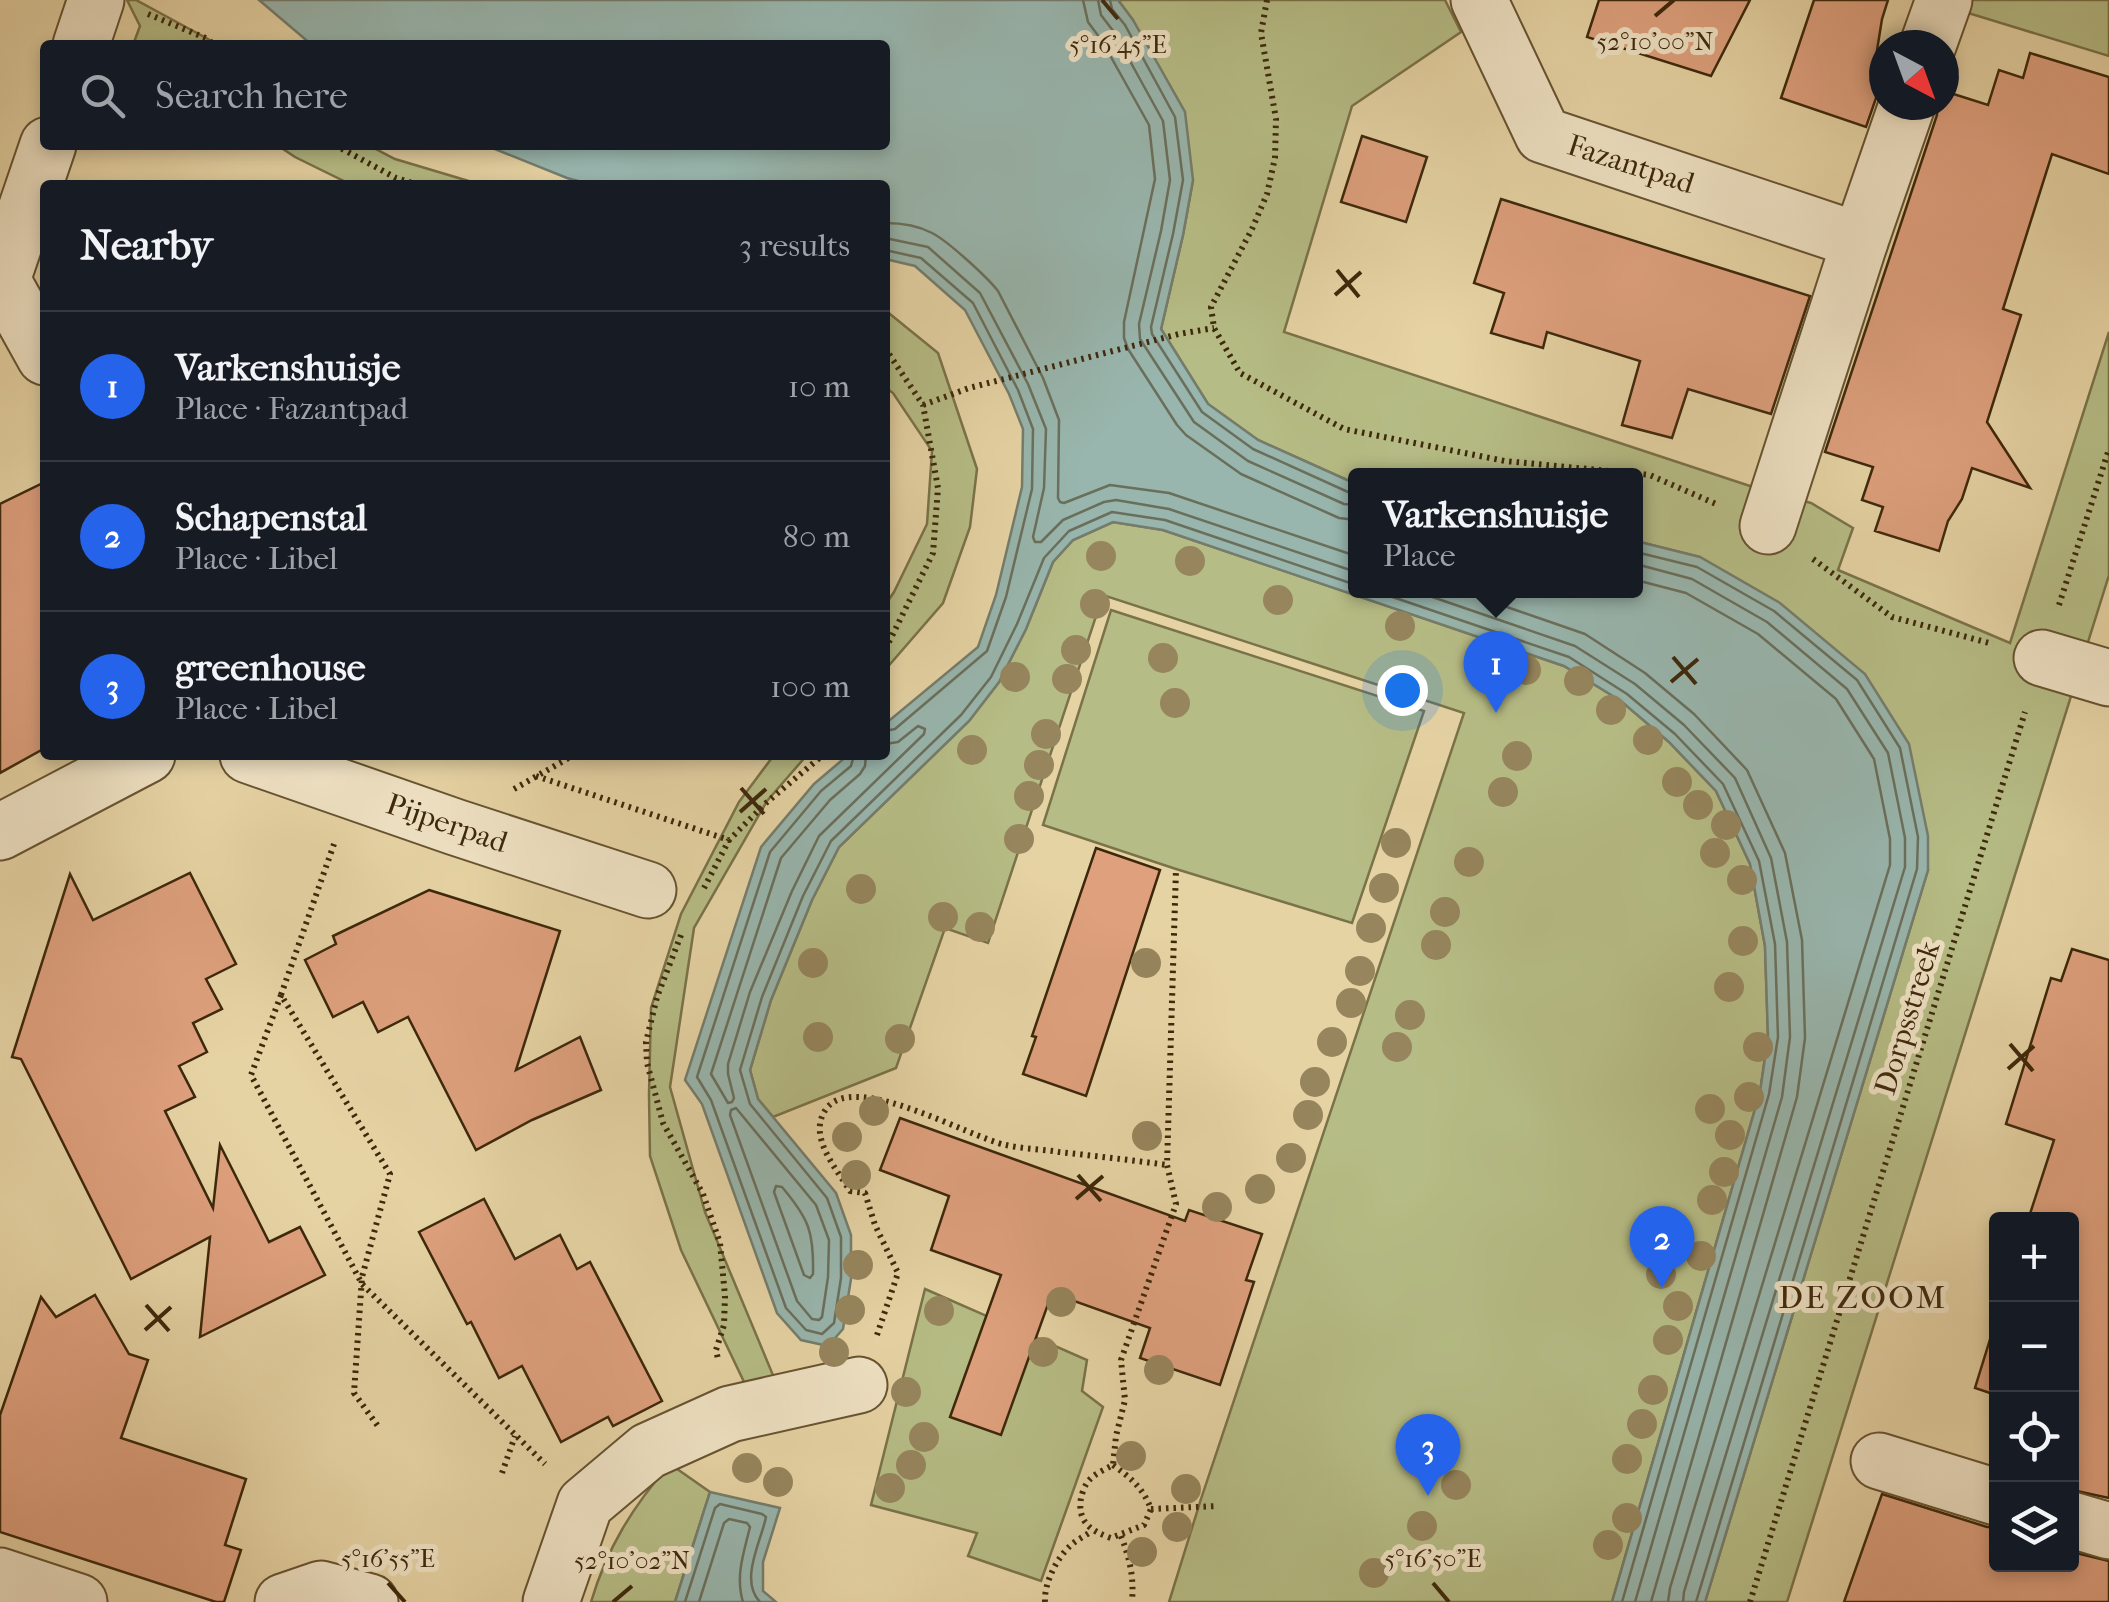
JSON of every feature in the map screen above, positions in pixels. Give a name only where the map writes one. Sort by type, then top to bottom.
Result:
[{"type":"street","points":[[83,40],[96,0]]},
{"type":"street","name":"Fazantpad","points":[[1479,0],[1543,135],[1860,241]]},
{"type":"street","points":[[1933,30],[1944,0]]},
{"type":"street","points":[[1768,526],[1903,120]]},
{"type":"street","points":[[40,348],[1,280],[46,150]]},
{"type":"street","points":[[2042,658],[2109,678]]},
{"type":"street","points":[[0,832],[137,760]]},
{"type":"street","name":"Pijperpad","points":[[263,760],[667,906]]},
{"type":"street","points":[[551,1602],[585,1504],[648,1452],[730,1414],[859,1386]]},
{"type":"street","points":[[1878,1461],[1989,1495]]},
{"type":"street","points":[[2079,1522],[2109,1531]]},
{"type":"street","points":[[0,1576],[79,1602]]},
{"type":"street","points":[[283,1602],[321,1589],[370,1602]]},
{"type":"path","points":[[96,0],[144,13],[209,40]]},
{"type":"path","points":[[1266,0],[1261,32],[1276,119],[1275,158],[1252,229],[1211,306],[1214,328],[1240,373],[1344,429],[1506,461],[1578,468]]},
{"type":"path","points":[[344,150],[403,180]]},
{"type":"path","points":[[922,405],[969,388],[1214,328]]},
{"type":"path","points":[[890,356],[922,405],[938,488],[933,552],[890,640]]},
{"type":"path","name":"Dorpsstreek","points":[[1750,1602],[2109,449]]},
{"type":"path","points":[[1643,474],[1768,526],[1892,617],[2042,658]]},
{"type":"path","points":[[703,890],[729,840],[816,760]]},
{"type":"path","points":[[536,776],[729,840]]},
{"type":"path","points":[[353,791],[251,1075],[362,1284],[585,1504]]},
{"type":"path","points":[[1114,1465],[1125,1400],[1120,1360],[1176,1204],[1166,1164],[1176,869]]},
{"type":"path","points":[[667,906],[658,997],[646,1042],[647,1063],[663,1123],[703,1194],[720,1244],[725,1315],[716,1350],[730,1414]]},
{"type":"path","points":[[281,995],[390,1174],[362,1284],[354,1394],[380,1429]]},
{"type":"path","points":[[859,1386],[898,1273],[864,1194],[850,1191],[818,1135],[819,1119],[830,1103],[844,1097],[883,1100],[1004,1145],[1166,1164]]},
{"type":"path","points":[[502,1473],[515,1435]]},
{"type":"path","points":[[1114,1465],[1134,1480],[1150,1509],[1144,1526],[1111,1538],[1092,1532],[1081,1518],[1080,1502],[1085,1485],[1114,1465]]},
{"type":"path","points":[[1150,1509],[1218,1506]]},
{"type":"path","points":[[1045,1602],[1044,1590],[1069,1546],[1092,1532]]},
{"type":"path","points":[[1121,1536],[1131,1562],[1132,1602]]},
{"type":"green space","points":[[127,0],[136,0],[210,40],[135,40],[140,26]]},
{"type":"green space","points":[[1118,0],[1445,0],[1461,32],[1352,106],[1284,332],[1811,503],[1853,528],[1838,570],[2010,643],[2109,332],[2109,575],[1787,1602],[1705,1602],[1928,870],[1700,557],[1643,543],[1643,468],[1348,468],[1348,480],[1258,440],[1208,404],[1161,329],[1193,180],[1133,20]]},
{"type":"green space","points":[[1972,0],[2109,0],[2109,56],[1968,13]]},
{"type":"green space","points":[[284,150],[378,150],[465,180],[342,180]]},
{"type":"green space","points":[[890,314],[938,353],[977,469],[970,527],[943,603],[890,664],[890,598],[927,524],[932,451],[893,393]]},
{"type":"green space","points":[[1113,522],[1163,530],[1348,593],[1348,598],[1364,598],[1564,666],[1621,701],[1669,742],[1716,791],[1750,864],[1765,946],[1768,1037],[1760,1092],[1612,1602],[1169,1602],[1464,713],[1103,595],[988,943],[945,928],[896,1068],[773,1117],[758,1099],[750,1070],[771,1000],[812,900],[839,847],[969,721],[999,682],[1053,562],[1073,540]]},
{"type":"green space","points":[[1111,610],[1424,711],[1352,923],[1043,825]]},
{"type":"green space","points":[[770,760],[803,760],[767,801],[694,928],[670,1087],[705,1212],[775,1380],[746,1386],[681,1250],[650,1156],[649,1095],[651,1008],[681,914],[739,802]]},
{"type":"green space","points":[[925,1289],[1087,1360],[1082,1391],[1103,1407],[1041,1581],[968,1556],[977,1533],[871,1505]]},
{"type":"green space","points":[[670,1464],[710,1492],[675,1602],[591,1602],[623,1529]]},
{"type":"water","points":[[259,0],[1118,0],[1185,112],[1193,180],[1161,329],[1208,404],[1258,440],[1348,480],[1348,593],[1163,530],[1113,522],[1073,540],[1053,562],[999,682],[969,721],[839,847],[812,900],[771,1000],[750,1070],[758,1099],[836,1193],[851,1235],[851,1279],[843,1329],[828,1346],[801,1340],[777,1313],[702,1104],[685,1080],[761,847],[814,784],[842,760],[890,760],[890,720],[978,647],[996,595],[1022,487],[1023,429],[965,310],[915,266],[890,260],[890,180],[574,180],[497,150],[890,150],[890,40],[306,40]]},
{"type":"water","points":[[1643,543],[1700,557],[1780,603],[1865,674],[1909,744],[1928,836],[1928,870],[1705,1602],[1612,1602],[1760,1092],[1768,1037],[1765,946],[1750,864],[1716,791],[1669,742],[1621,701],[1564,666],[1364,598],[1643,598]]},
{"type":"water","points":[[710,1492],[780,1508],[763,1562],[763,1591],[776,1602],[675,1602]]},
{"type":"building","points":[[1599,0],[1750,0],[1711,76],[1587,37]]},
{"type":"building","points":[[1814,0],[1888,0],[1880,30],[1869,30],[1866,127],[1781,98]]},
{"type":"building","points":[[2030,53],[2109,77],[2109,174],[2052,154],[2003,309],[2021,315],[1987,422],[2030,488],[1972,468],[1939,551],[1875,531],[1883,507],[1862,500],[1873,467],[1825,452],[1935,120],[1959,120],[1959,96],[1988,105],[1999,70],[2023,78]]},
{"type":"building","points":[[1362,136],[1427,157],[1406,222],[1341,202]]},
{"type":"building","points":[[1501,199],[1810,296],[1771,414],[1688,389],[1672,438],[1622,425],[1640,361],[1547,332],[1543,348],[1491,333],[1504,293],[1474,283]]},
{"type":"building","points":[[40,484],[40,751],[0,773],[0,504]]},
{"type":"building","points":[[1096,848],[1160,870],[1086,1096],[1023,1074],[1036,1037],[1032,1036]]},
{"type":"building","points":[[190,873],[236,964],[206,979],[222,1009],[193,1023],[207,1052],[179,1066],[195,1097],[165,1111],[213,1208],[220,1145],[269,1242],[300,1227],[325,1275],[200,1337],[210,1237],[131,1279],[21,1059],[12,1057],[70,874],[93,920]]},
{"type":"building","points":[[429,890],[560,931],[516,1070],[580,1037],[601,1090],[476,1150],[408,1017],[378,1032],[363,1002],[333,1017],[305,960],[336,944],[333,936]]},
{"type":"building","points":[[2072,949],[2109,960],[2109,1498],[2079,1492],[2079,1212],[2031,1212],[2054,1140],[2006,1124],[2051,978],[2061,981]]},
{"type":"building","points":[[900,1118],[1185,1221],[1189,1210],[1262,1234],[1246,1280],[1254,1282],[1220,1385],[1140,1358],[1150,1328],[1052,1293],[1001,1435],[950,1417],[1001,1275],[931,1250],[949,1196],[880,1170]]},
{"type":"building","points":[[484,1199],[515,1259],[560,1235],[577,1269],[590,1262],[662,1401],[613,1426],[608,1417],[561,1442],[522,1366],[499,1378],[419,1232]]},
{"type":"building","points":[[95,1295],[129,1354],[148,1360],[121,1438],[246,1479],[225,1545],[241,1550],[224,1602],[0,1532],[0,1415],[41,1297],[56,1317]]},
{"type":"building","points":[[1989,1343],[1989,1393],[1975,1388]]},
{"type":"building","points":[[1882,1494],[1989,1527],[1989,1572],[2079,1572],[2079,1554],[2109,1561],[2109,1602],[1844,1602]]},
{"type":"place","name":"Varkenshuisje","points":[[1496,713]]},
{"type":"place","name":"Schapenstal","points":[[1662,1288]]},
{"type":"place","name":"greenhouse","points":[[1428,1496]]},
{"type":"district","name":"DE ZOOM","points":[[1863,1297]]}]
